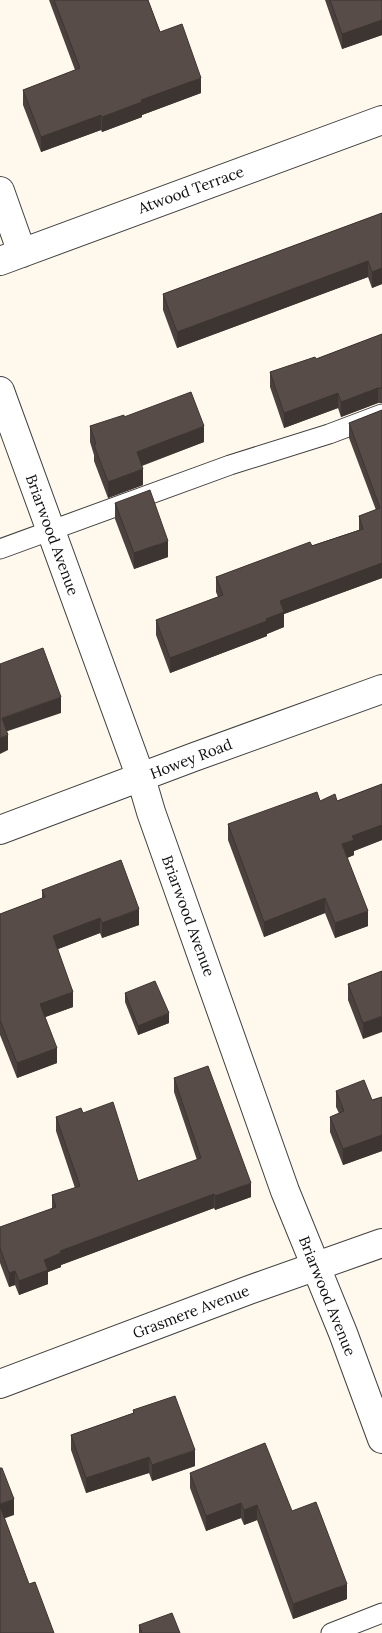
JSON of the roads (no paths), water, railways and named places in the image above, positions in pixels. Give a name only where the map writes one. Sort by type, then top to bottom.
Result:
[{"type":"street","name":"Atwood Terrace","points":[[11,257],[382,120]]},
{"type":"street","points":[[0,191],[11,257]]},
{"type":"street","name":"Briarwood Avenue","points":[[0,391],[141,778],[151,812],[285,1191],[343,1333],[382,1439]]},
{"type":"street","name":"Howey Road","points":[[0,830],[382,689]]},
{"type":"street","name":"Grasmere Avenue","points":[[0,1384],[382,1243]]},
{"type":"lane","points":[[0,549],[230,465],[329,434],[382,414]]},
{"type":"lane","points":[[331,1633],[382,1613]]}]
